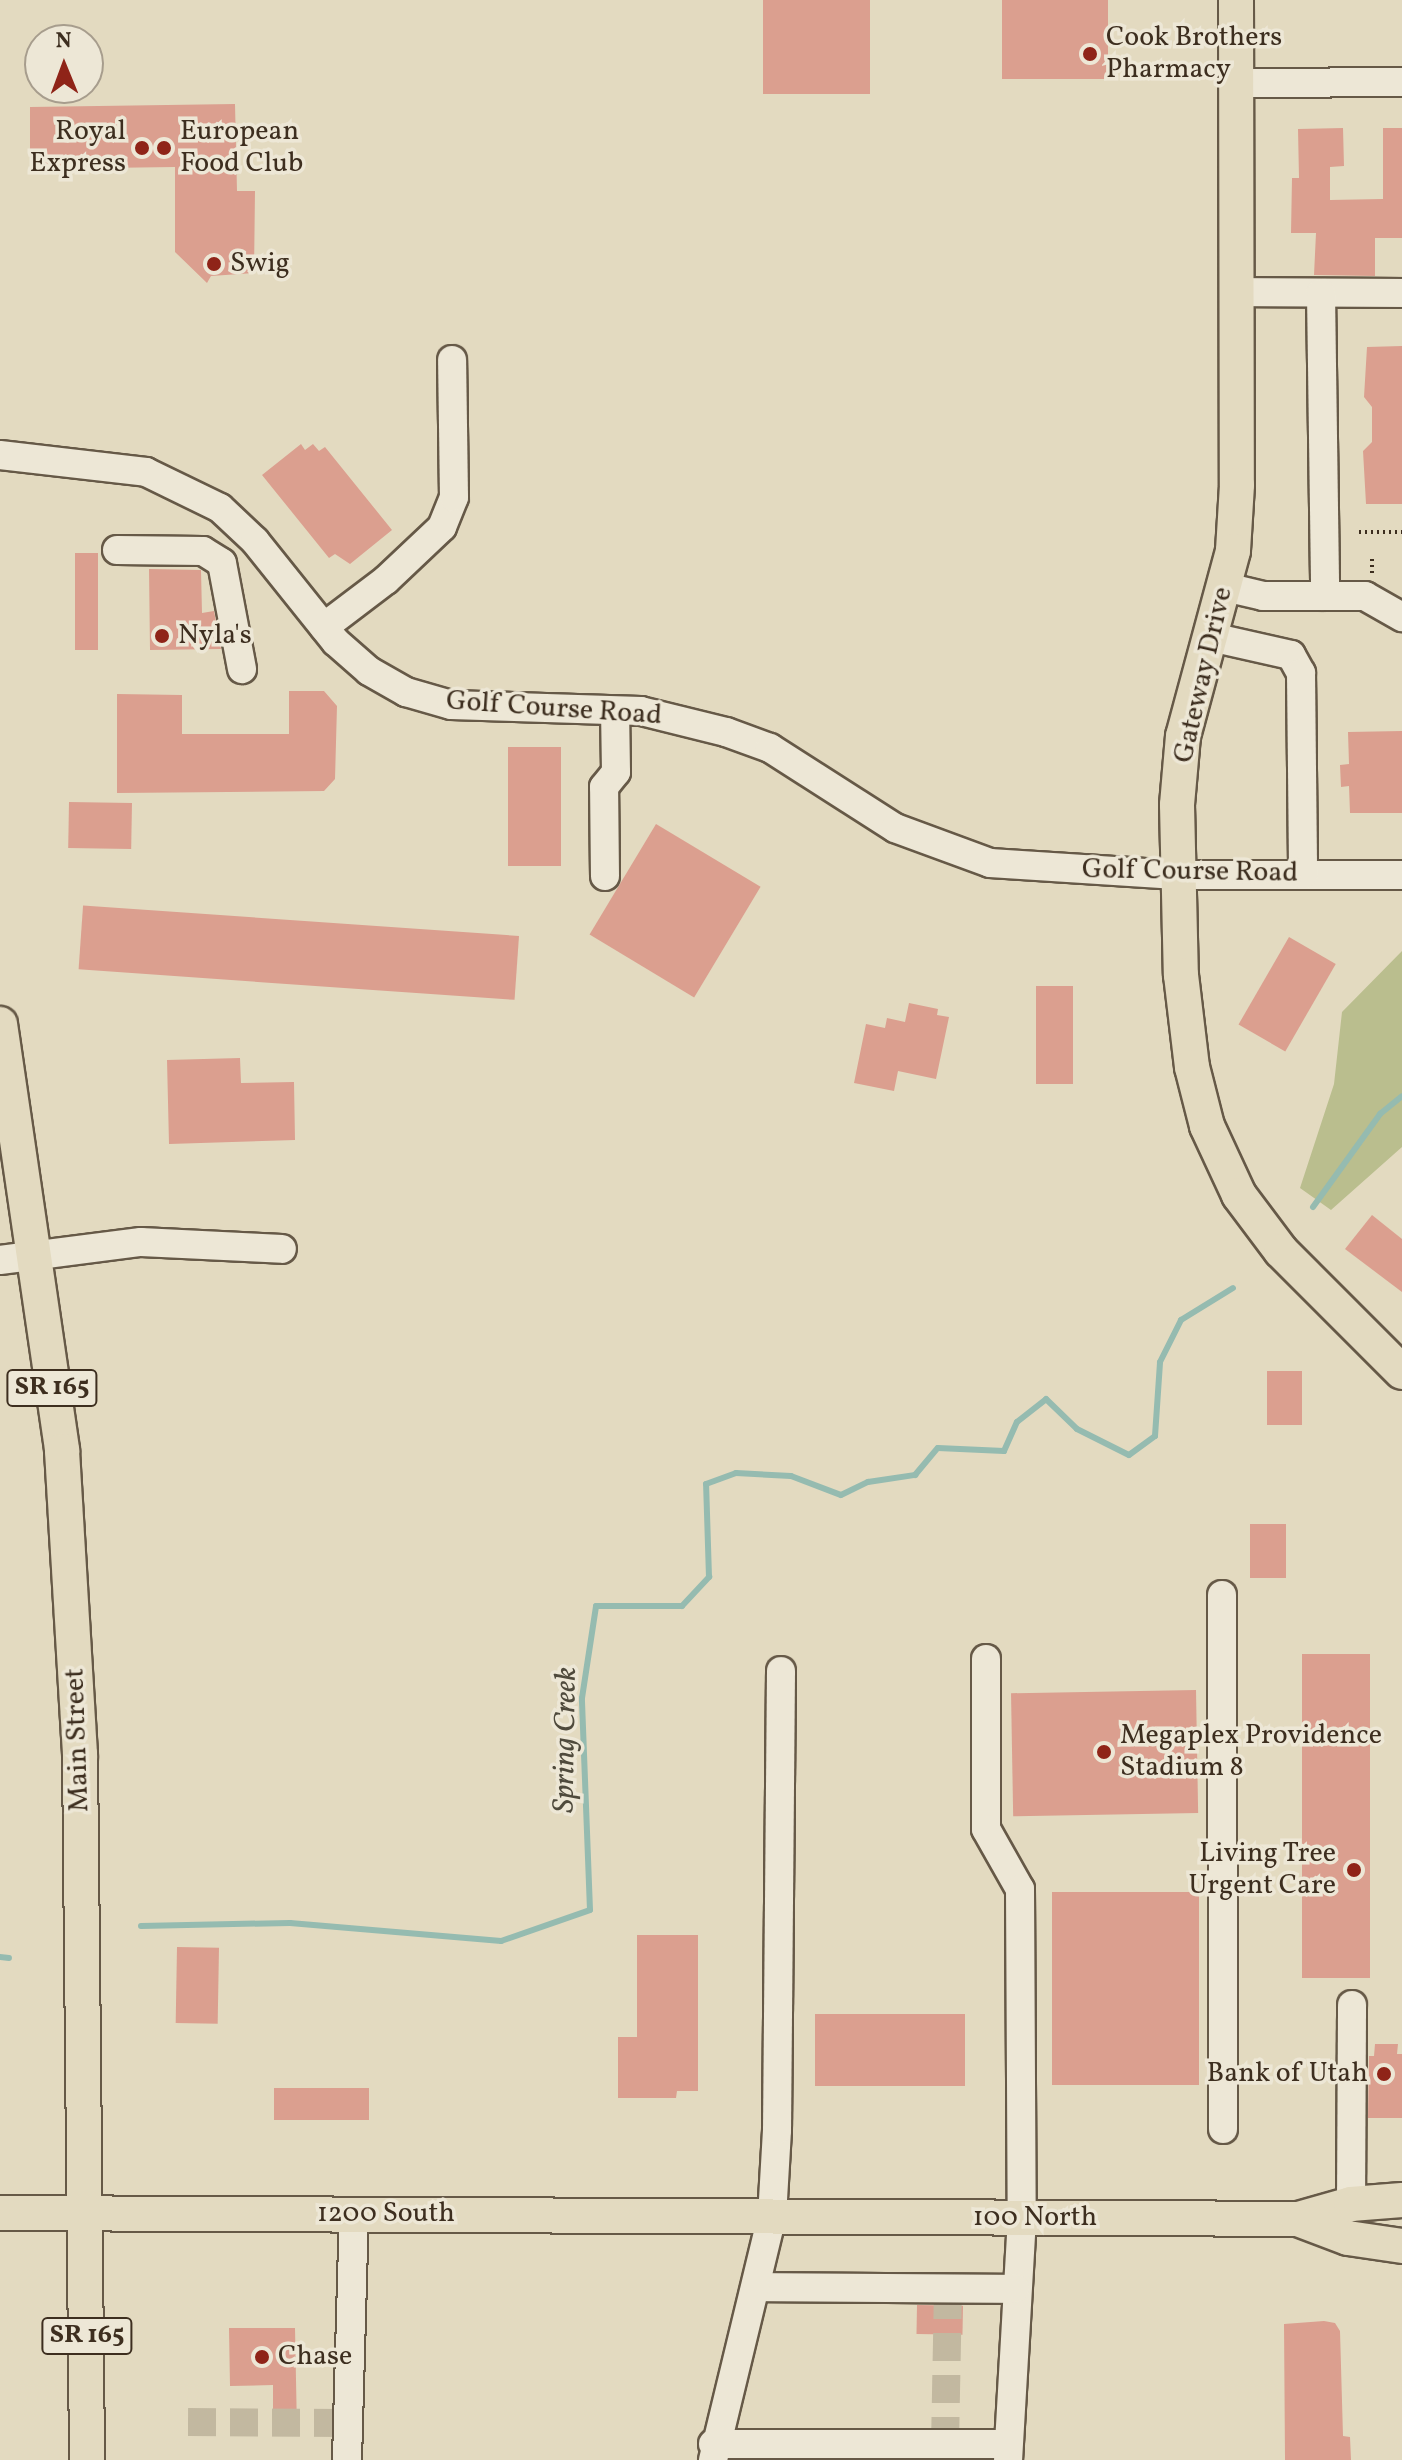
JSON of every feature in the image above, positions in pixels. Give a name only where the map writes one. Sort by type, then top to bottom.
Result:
[{"type":"main road","name":"Gateway Drive","points":[[1236,0],[1237,485],[1225,587],[1183,736],[1177,875],[1181,975],[1192,1067],[1207,1126],[1239,1195],[1281,1251],[1402,1372]]},
{"type":"main road","name":"Main Street","points":[[0,1024],[16,1259],[62,1451],[80,1739],[87,2460]]},
{"type":"main road","name":"100 North","points":[[772,2217],[1298,2219],[1351,2204],[1402,2200]]},
{"type":"main road","name":"1200 South","points":[[0,2213],[772,2217]]},
{"type":"main road","name":"100 North","points":[[1298,2219],[1348,2238],[1402,2246]]},
{"type":"street","points":[[1236,83],[1402,82]]},
{"type":"street","points":[[1236,292],[1402,293]]},
{"type":"street","points":[[1321,293],[1325,596]]},
{"type":"street","points":[[324,627],[386,580],[442,527],[454,497],[452,360]]},
{"type":"street","name":"Golf Course Road","points":[[0,455],[146,472],[175,482],[220,508],[255,541],[324,627],[369,671],[406,692],[451,705],[615,711],[679,719],[770,748],[895,828],[990,863],[1177,875],[1402,875]]},
{"type":"street","points":[[117,550],[203,551],[222,563],[242,669]]},
{"type":"street","points":[[1225,587],[1263,596],[1365,596],[1402,617]]},
{"type":"street","points":[[1211,637],[1291,655],[1301,673],[1303,874]]},
{"type":"street","points":[[605,876],[604,787],[616,772],[615,711]]},
{"type":"street","points":[[16,1259],[141,1242],[282,1249]]},
{"type":"street","points":[[1222,1595],[1223,2129]]},
{"type":"street","points":[[781,1671],[777,2130],[772,2217],[757,2287],[713,2452],[1008,2452],[1015,2289],[1022,2218],[1020,1889],[986,1829],[986,1659]]},
{"type":"street","points":[[1351,2204],[1352,2005]]},
{"type":"street","points":[[347,2460],[354,2214]]},
{"type":"street","points":[[757,2287],[1015,2289]]},
{"type":"path","points":[[1359,532],[1402,532]]},
{"type":"green space","points":[[1402,951],[1402,1147],[1331,1210],[1300,1188],[1334,1084],[1342,1012]]},
{"type":"building","points":[[763,0],[870,0],[870,94],[763,94]]},
{"type":"building","points":[[1002,0],[1108,0],[1108,79],[1002,79]]},
{"type":"building","points":[[235,104],[237,191],[255,191],[254,273],[211,276],[207,283],[175,252],[175,167],[30,169],[30,107]]},
{"type":"building","points":[[1343,128],[1344,166],[1330,167],[1330,200],[1383,199],[1383,128],[1402,128],[1402,238],[1375,238],[1375,276],[1314,275],[1316,233],[1291,233],[1292,178],[1299,178],[1298,129]]},
{"type":"building","points":[[1402,346],[1402,504],[1366,504],[1363,451],[1372,442],[1372,407],[1364,397],[1367,347]]},
{"type":"building","points":[[301,444],[305,450],[313,444],[319,451],[325,447],[392,530],[350,564],[335,554],[329,558],[262,475]]},
{"type":"building","points":[[75,553],[98,553],[98,650],[75,650]]},
{"type":"building","points":[[149,569],[201,570],[202,613],[214,611],[221,649],[150,650]]},
{"type":"building","points":[[289,691],[324,691],[337,706],[335,779],[324,791],[117,793],[117,694],[182,695],[182,734],[289,734]]},
{"type":"building","points":[[1402,731],[1402,813],[1350,813],[1349,786],[1341,787],[1340,765],[1349,764],[1348,732]]},
{"type":"building","points":[[508,747],[561,747],[561,866],[508,866]]},
{"type":"building","points":[[69,802],[132,803],[131,849],[68,848]]},
{"type":"building","points":[[656,824],[761,887],[694,997],[590,935]]},
{"type":"building","points":[[83,906],[519,936],[515,1000],[79,969]]},
{"type":"building","points":[[1289,937],[1336,964],[1285,1051],[1238,1024]]},
{"type":"building","points":[[1036,986],[1073,986],[1073,1084],[1036,1084]]},
{"type":"building","points":[[909,1003],[938,1009],[937,1015],[949,1017],[936,1079],[898,1071],[894,1091],[854,1083],[866,1024],[885,1028],[887,1018],[905,1022]]},
{"type":"building","points":[[240,1058],[241,1083],[294,1082],[295,1140],[169,1144],[167,1060]]},
{"type":"building","points":[[1372,1215],[1402,1239],[1402,1292],[1345,1249]]},
{"type":"building","points":[[1267,1371],[1302,1371],[1302,1425],[1267,1425]]},
{"type":"building","points":[[1250,1524],[1286,1524],[1286,1578],[1250,1578]]},
{"type":"building","points":[[1302,1654],[1370,1654],[1370,1978],[1302,1978]]},
{"type":"building","name":"Megaplex Providence Stadium 8","points":[[1196,1690],[1198,1813],[1013,1816],[1011,1693]]},
{"type":"building","points":[[1052,1892],[1199,1892],[1199,2085],[1052,2085]]},
{"type":"building","points":[[637,1935],[698,1935],[698,2091],[677,2091],[676,2098],[618,2098],[618,2037],[637,2037]]},
{"type":"building","points":[[177,1947],[219,1948],[218,2024],[176,2023]]},
{"type":"building","points":[[815,2014],[965,2014],[965,2086],[815,2086]]},
{"type":"building","name":"Bank of Utah","points":[[1375,2044],[1398,2044],[1397,2054],[1402,2054],[1402,2118],[1368,2118],[1369,2056],[1374,2056]]},
{"type":"building","points":[[274,2088],[369,2088],[369,2120],[274,2120]]},
{"type":"building","points":[[917,2305],[963,2306],[962,2335],[916,2334]]},
{"type":"building","points":[[1335,2323],[1340,2331],[1343,2436],[1350,2437],[1351,2460],[1285,2460],[1284,2324]]},
{"type":"building","name":"Chase","points":[[229,2328],[295,2328],[297,2431],[273,2431],[273,2385],[230,2386]]},
{"type":"waterway","name":"Spring Creek","points":[[1313,1207],[1380,1114],[1402,1096]]},
{"type":"waterway","name":"Spring Creek","points":[[141,1926],[290,1923],[501,1941],[590,1910],[582,1698],[596,1606],[682,1606],[709,1577],[706,1484],[736,1473],[791,1476],[841,1495],[868,1482],[915,1475],[938,1448],[1004,1451],[1017,1422],[1046,1399],[1077,1429],[1129,1455],[1155,1436],[1160,1362],[1181,1320],[1233,1288]]},
{"type":"waterway","name":"Spring Creek","points":[[0,1957],[9,1958]]},
{"type":"tunnel","points":[[945,2445],[948,2291]]},
{"type":"tunnel","points":[[188,2422],[347,2423]]},
{"type":"place","name":"Cook Brothers Pharmacy","points":[[1090,54]]},
{"type":"place","name":"Royal Express","points":[[142,148]]},
{"type":"place","name":"European Food Club","points":[[164,148]]},
{"type":"place","name":"Swig","points":[[214,264]]},
{"type":"place","name":"Nyla's","points":[[162,636]]},
{"type":"place","name":"Megaplex Providence Stadium 8","points":[[1104,1752]]},
{"type":"place","name":"Living Tree Urgent Care","points":[[1354,1870]]},
{"type":"place","name":"Bank of Utah","points":[[1384,2074]]},
{"type":"place","name":"Chase","points":[[262,2357]]}]
